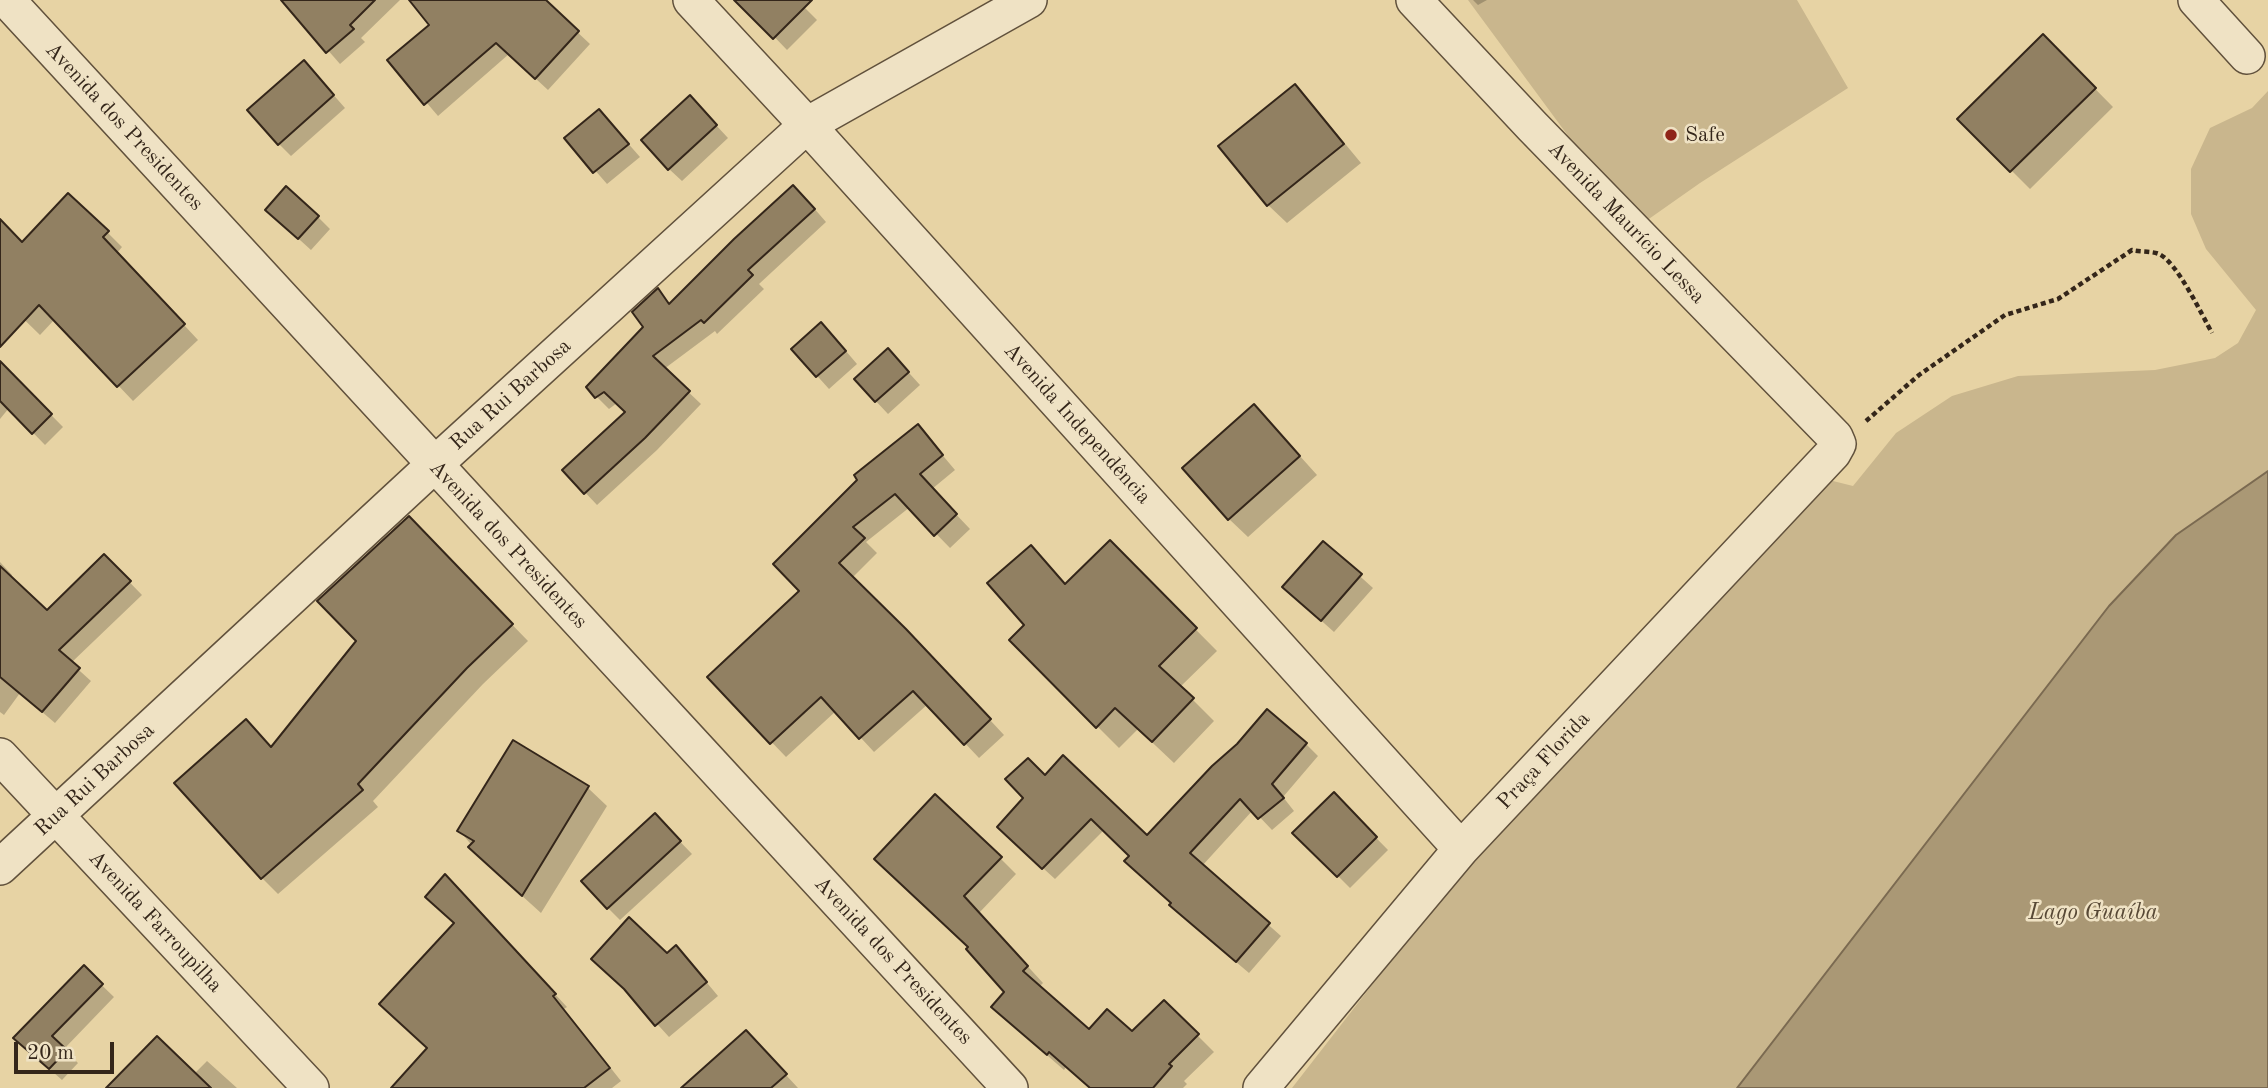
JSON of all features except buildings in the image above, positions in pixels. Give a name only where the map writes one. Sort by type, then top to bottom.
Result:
[{"type":"street","name":"Avenida dos Presidentes","points":[[7,0],[1010,1088]]},
{"type":"street","name":"Avenida Independência","points":[[691,0],[1461,849]]},
{"type":"street","name":"Rua Rui Barbosa","points":[[0,867],[434,465],[807,125],[1028,0]]},
{"type":"street","name":"Avenida Maurício Lessa","points":[[1413,0],[1835,437],[1838,444]]},
{"type":"street","points":[[2196,0],[2248,56]]},
{"type":"street","name":"Praça Florida","points":[[1261,1088],[1461,849],[1824,464],[1838,444]]},
{"type":"street","name":"Avenida Farroupilha","points":[[0,756],[311,1088]]},
{"type":"path","points":[[1838,444],[1919,375],[1994,322],[2005,315],[2058,299],[2132,250],[2160,255],[2175,270],[2212,332]]},
{"type":"shaded area","name":"Safe","points":[[1468,0],[1797,0],[1848,88],[1700,183],[1636,228]]},
{"type":"shaded area","points":[[2268,91],[2268,471],[2176,535],[2109,606],[1737,1088],[1292,1088],[1469,860],[1821,478],[1853,486],[1896,433],[1952,396],[2018,376],[2155,370],[2215,358],[2238,343],[2256,310],[2206,249],[2191,214],[2191,169],[2210,128],[2252,108]]},
{"type":"water","name":"Lago Guaíba","points":[[2268,471],[2268,1088],[1737,1088],[2109,606],[2176,535]]},
{"type":"place","name":"Safe","points":[[1671,135]]}]
